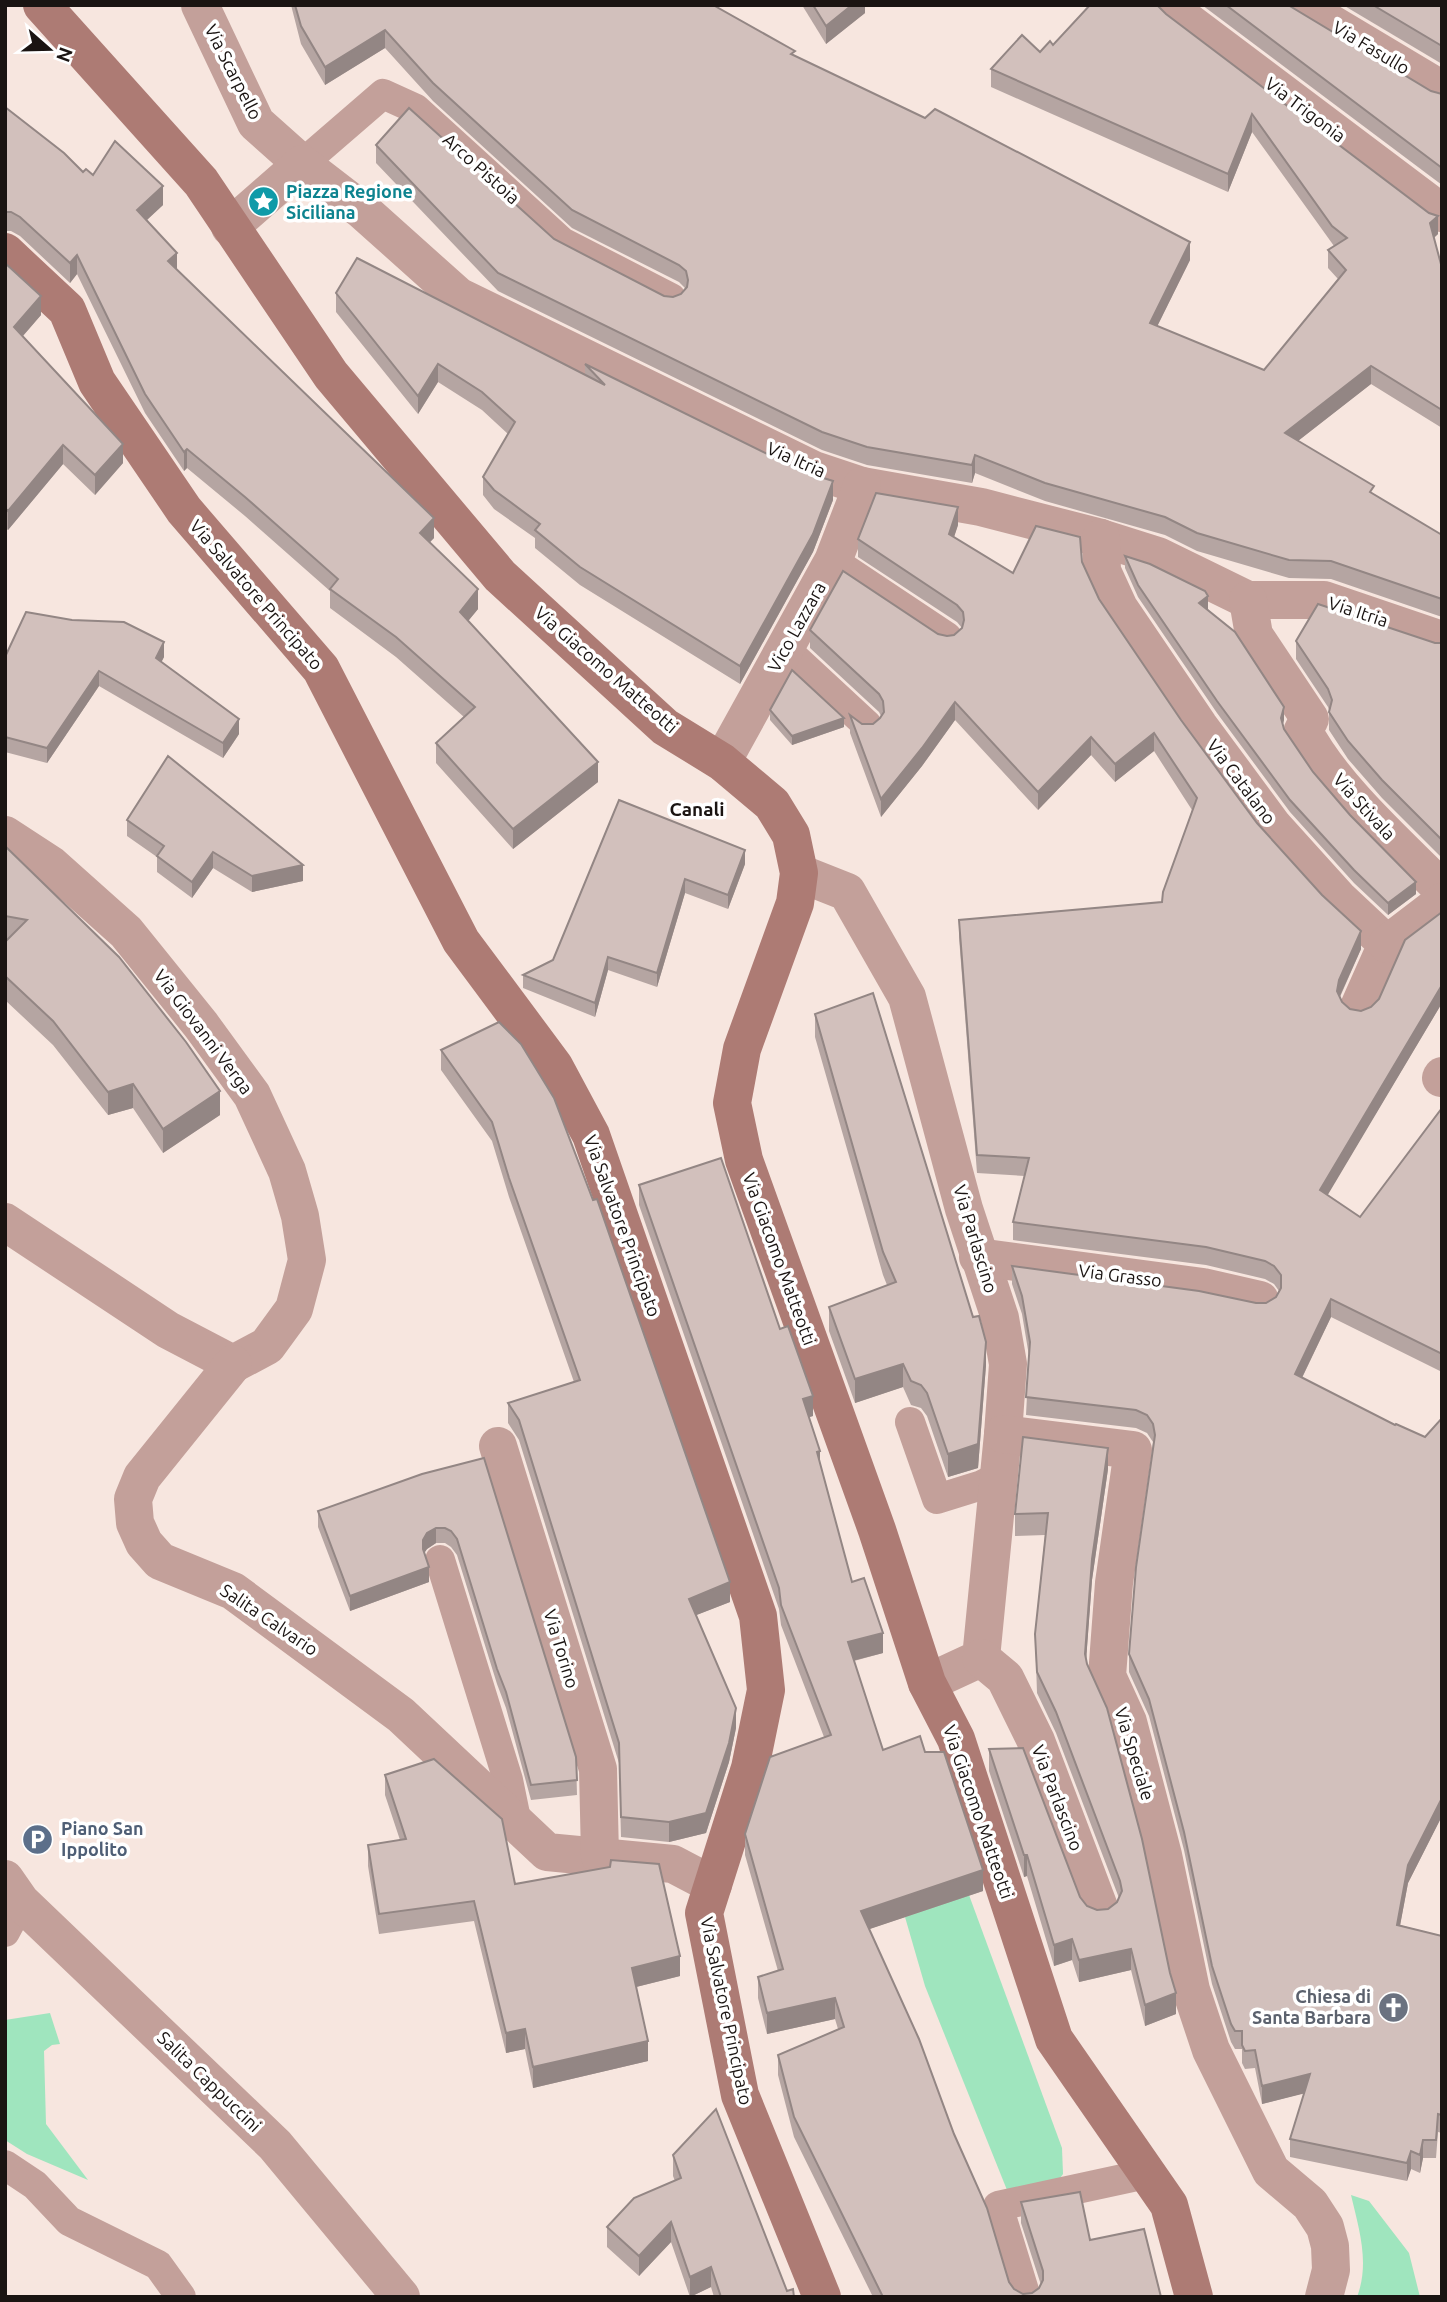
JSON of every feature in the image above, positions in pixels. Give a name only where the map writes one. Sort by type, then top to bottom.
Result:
[{"type":"main road","points":[[42,5],[201,182],[230,227]]},
{"type":"main road","name":"Via Giacomo Matteotti","points":[[230,227],[331,375],[500,576],[665,727],[722,762],[772,804],[791,835],[799,873],[795,903],[742,1049],[732,1103],[744,1160],[877,1530],[927,1683],[956,1739],[1054,2039],[1169,2205],[1194,2297]]},
{"type":"main road","name":"Via Salvatore Principato","points":[[5,252],[67,310],[97,382],[184,510],[321,669],[461,941],[554,1066],[592,1135],[758,1616],[766,1690],[750,1768],[704,1913],[740,2095],[822,2297]]},
{"type":"street","name":"Via Scarpello","points":[[200,5],[256,123],[302,164]]},
{"type":"street","name":"Via Trigonia","points":[[1170,5],[1442,213]]},
{"type":"street","name":"Via Fasullo","points":[[1300,5],[1442,90]]},
{"type":"street","points":[[230,227],[302,164]]},
{"type":"street","name":"Via Itria","points":[[302,164],[363,211],[458,296],[814,470],[862,486],[981,507],[1101,538],[1158,556],[1248,600],[1324,600],[1442,640]]},
{"type":"street","name":"Vico Lazzara","points":[[722,762],[833,561],[862,486]]},
{"type":"street","name":"Via Catalano","points":[[1101,538],[1102,571],[1119,608],[1199,726],[1273,825],[1338,898],[1387,944]]},
{"type":"street","name":"Via Stivala","points":[[1248,600],[1254,635],[1310,719],[1303,730],[1313,749],[1369,816],[1442,889]]},
{"type":"street","name":"Via Giovanni Verga","points":[[5,835],[51,865],[125,932],[201,1025],[252,1095],[287,1171],[300,1216],[307,1260],[294,1309],[267,1346],[233,1364]]},
{"type":"street","name":"Via Parlascino","points":[[799,873],[847,892],[906,997],[978,1257],[1000,1318],[1008,1364],[981,1658],[1006,1678],[1036,1741],[1100,1910]]},
{"type":"street","points":[[1359,1007],[1387,944],[1442,902]]},
{"type":"street","points":[[5,1222],[168,1330],[233,1364]]},
{"type":"street","name":"Via Grasso","points":[[978,1257],[1203,1287],[1260,1300]]},
{"type":"street","name":"Salita Calvario","points":[[233,1364],[142,1477],[133,1499],[135,1523],[144,1543],[160,1561],[233,1591],[401,1714],[547,1852],[673,1864],[713,1885]]},
{"type":"street","name":"Via Speciale","points":[[1003,1434],[1133,1450],[1114,1583],[1107,1676],[1128,1722],[1163,1854],[1191,1990],[1211,2050],[1271,2171],[1310,2204],[1325,2227],[1330,2246],[1331,2270],[1324,2297]]},
{"type":"street","name":"Via Torino","points":[[498,1446],[598,1769],[600,1856]]},
{"type":"street","points":[[927,1683],[981,1658]]},
{"type":"street","name":"Salita Cappuccini","points":[[11,1904],[275,2145],[401,2297]]},
{"type":"lane","name":"Arco Pistoia","points":[[302,164],[383,94],[416,109],[562,242],[671,298]]},
{"type":"lane","points":[[833,561],[947,637]]},
{"type":"lane","points":[[785,649],[867,725]]},
{"type":"lane","points":[[909,1422],[937,1499],[999,1477]]},
{"type":"lane","points":[[440,1560],[508,1780],[517,1825]]},
{"type":"lane","points":[[5,2165],[35,2185],[69,2221],[158,2266],[181,2297]]},
{"type":"lane","points":[[1026,2297],[998,2206],[1146,2174]]},
{"type":"green space","points":[[969,1895],[1062,2148],[1063,2174],[1058,2181],[1009,2195],[925,1986],[905,1917]]},
{"type":"green space","points":[[50,2013],[60,2044],[52,2045],[44,2051],[46,2124],[88,2180],[27,2154],[5,2140],[5,2020]]},
{"type":"green space","points":[[1351,2195],[1369,2201],[1409,2253],[1420,2297],[1357,2297],[1363,2259]]},
{"type":"building","points":[[295,5],[713,5],[795,51],[791,54],[925,118],[935,109],[1190,242],[1150,323],[1264,370],[1346,270],[1328,250],[1347,238],[1332,226],[1252,114],[1228,174],[991,69],[1022,35],[1040,52],[1050,41],[1053,45],[1090,5],[1157,5],[1429,213],[1438,216],[1430,223],[1442,268],[1442,410],[1371,366],[1285,433],[1374,486],[1370,492],[1442,535],[1442,599],[1331,561],[1289,560],[1197,533],[1165,517],[1045,483],[975,455],[972,465],[867,447],[822,432],[498,273],[376,145],[409,108],[554,239],[664,296],[681,294],[687,287],[688,280],[686,271],[679,265],[572,210],[433,83],[385,30],[325,67],[301,26]]},
{"type":"building","points":[[813,5],[852,5],[826,26]]},
{"type":"building","points":[[1226,5],[1288,5],[1431,91],[1442,94],[1442,168]]},
{"type":"building","points":[[1373,5],[1442,5],[1442,46]]},
{"type":"building","points":[[5,107],[64,153],[83,172],[86,169],[93,175],[115,141],[163,186],[137,210],[177,253],[168,261],[434,518],[420,533],[478,589],[460,612],[598,762],[513,829],[436,743],[475,707],[396,637],[330,589],[338,579],[187,449],[184,452],[145,394],[77,255],[70,263],[20,217],[5,212]]},
{"type":"building","points":[[357,258],[605,385],[585,364],[804,472],[833,481],[813,534],[740,666],[580,567],[535,530],[540,524],[494,490],[483,477],[515,422],[482,392],[438,364],[418,396],[336,293]]},
{"type":"building","points":[[5,263],[41,296],[14,327],[123,444],[95,475],[63,445],[8,511],[5,508]]},
{"type":"building","points":[[876,493],[958,507],[949,534],[1013,573],[1036,526],[1080,537],[1082,562],[1099,599],[1181,720],[1257,823],[1322,895],[1361,931],[1339,980],[1337,991],[1342,1002],[1350,1009],[1361,1011],[1371,1007],[1379,999],[1405,940],[1442,912],[1442,985],[1320,1190],[1360,1217],[1442,1108],[1442,1354],[1331,1299],[1295,1374],[1395,1425],[1425,1437],[1442,1418],[1442,1798],[1408,1865],[1397,1925],[1442,1936],[1442,2115],[1438,2114],[1436,2140],[1423,2140],[1420,2155],[1411,2151],[1407,2163],[1290,2139],[1310,2074],[1262,2086],[1255,2050],[1245,2051],[1242,2031],[1235,2031],[1231,2024],[1212,1966],[1184,1832],[1149,1699],[1129,1654],[1136,1567],[1155,1435],[1153,1424],[1147,1415],[1136,1410],[1026,1397],[1030,1342],[1022,1296],[1012,1266],[1199,1291],[1256,1303],[1266,1303],[1276,1297],[1281,1288],[1281,1275],[1274,1266],[1265,1261],[1206,1247],[1013,1222],[1029,1158],[977,1155],[959,920],[1162,902],[1163,892],[1197,798],[1154,733],[1115,764],[1091,737],[1038,792],[955,702],[881,799],[850,715],[862,724],[873,724],[884,712],[883,701],[879,694],[810,630],[843,571],[938,634],[954,635],[962,628],[964,620],[963,612],[957,605],[858,539]]},
{"type":"building","points":[[1125,556],[1150,564],[1205,591],[1208,596],[1199,603],[1235,632],[1284,707],[1281,718],[1284,729],[1313,772],[1350,815],[1416,882],[1388,903],[1290,800],[1217,701],[1138,585]]},
{"type":"building","points":[[1318,604],[1435,643],[1442,643],[1442,840],[1382,780],[1348,741],[1329,712],[1332,700],[1328,689],[1296,641]]},
{"type":"building","points":[[26,612],[72,620],[124,622],[164,642],[156,658],[239,719],[223,743],[99,671],[47,748],[5,737],[5,657]]},
{"type":"building","points":[[792,670],[844,718],[792,736],[770,710]]},
{"type":"building","points":[[168,756],[303,865],[252,876],[213,852],[192,882],[157,856],[164,846],[127,820]]},
{"type":"building","points":[[619,800],[745,850],[728,895],[685,879],[657,973],[608,957],[595,1003],[523,975],[553,960]]},
{"type":"building","points":[[5,846],[119,957],[186,1042],[220,1091],[163,1129],[133,1084],[108,1092],[53,1021],[5,976],[5,942],[27,920],[5,916]]},
{"type":"building","points":[[873,993],[973,1317],[979,1316],[986,1342],[978,1444],[948,1454],[927,1393],[921,1385],[911,1381],[903,1364],[855,1379],[829,1307],[896,1282],[883,1252],[815,1014]]},
{"type":"building","points":[[499,1022],[521,1044],[554,1098],[593,1200],[597,1199],[730,1582],[689,1599],[736,1708],[729,1743],[706,1813],[669,1822],[621,1817],[619,1743],[519,1420],[508,1403],[580,1380],[492,1122],[441,1050]]},
{"type":"building","points":[[721,1158],[780,1329],[788,1326],[813,1396],[803,1399],[820,1451],[817,1452],[852,1582],[864,1578],[883,1633],[848,1642],[883,1750],[920,1736],[925,1752],[944,1752],[983,1870],[861,1911],[919,2039],[954,2134],[987,2208],[1009,2282],[1014,2289],[1023,2294],[1032,2293],[1039,2288],[1043,2280],[1043,2271],[1021,2202],[1080,2192],[1090,2240],[1144,2229],[1161,2297],[883,2297],[794,2117],[778,2055],[844,2027],[835,1998],[767,2013],[758,1977],[783,1969],[745,1834],[770,1757],[831,1735],[781,1605],[779,1588],[639,1185]]},
{"type":"building","points":[[1023,1437],[1108,1448],[1092,1559],[1085,1654],[1107,1708],[1142,1839],[1176,1993],[1145,2005],[1131,1949],[1079,1960],[1072,1939],[1054,1945],[1027,1855],[1024,1855],[989,1749],[1023,1748],[1080,1897],[1087,1906],[1097,1910],[1108,1909],[1117,1902],[1122,1891],[1120,1881],[1056,1712],[1037,1672],[1035,1634],[1048,1513],[1015,1514]]},
{"type":"building","points":[[484,1458],[576,1757],[577,1780],[531,1785],[506,1692],[457,1539],[451,1531],[436,1528],[427,1533],[423,1540],[423,1549],[429,1567],[350,1596],[318,1511],[422,1474]]},
{"type":"building","points":[[434,1759],[502,1819],[515,1884],[610,1867],[611,1860],[659,1864],[680,1956],[632,1968],[648,2041],[533,2067],[525,2029],[506,2033],[474,1901],[379,1914],[368,1845],[406,1839],[385,1775]]},
{"type":"building","points":[[716,2109],[787,2291],[793,2289],[794,2297],[721,2297],[711,2267],[690,2277],[671,2222],[639,2256],[607,2227],[634,2198],[681,2178],[673,2155]]},
{"type":"place","name":"Piazza Regione Siciliana","points":[[263,202]]},
{"type":"place","name":"Piano San Ippolito","points":[[38,1839]]},
{"type":"place","name":"Chiesa di Santa Barbara","points":[[1394,2007]]},
{"type":"district","name":"Canali","points":[[697,809]]}]
